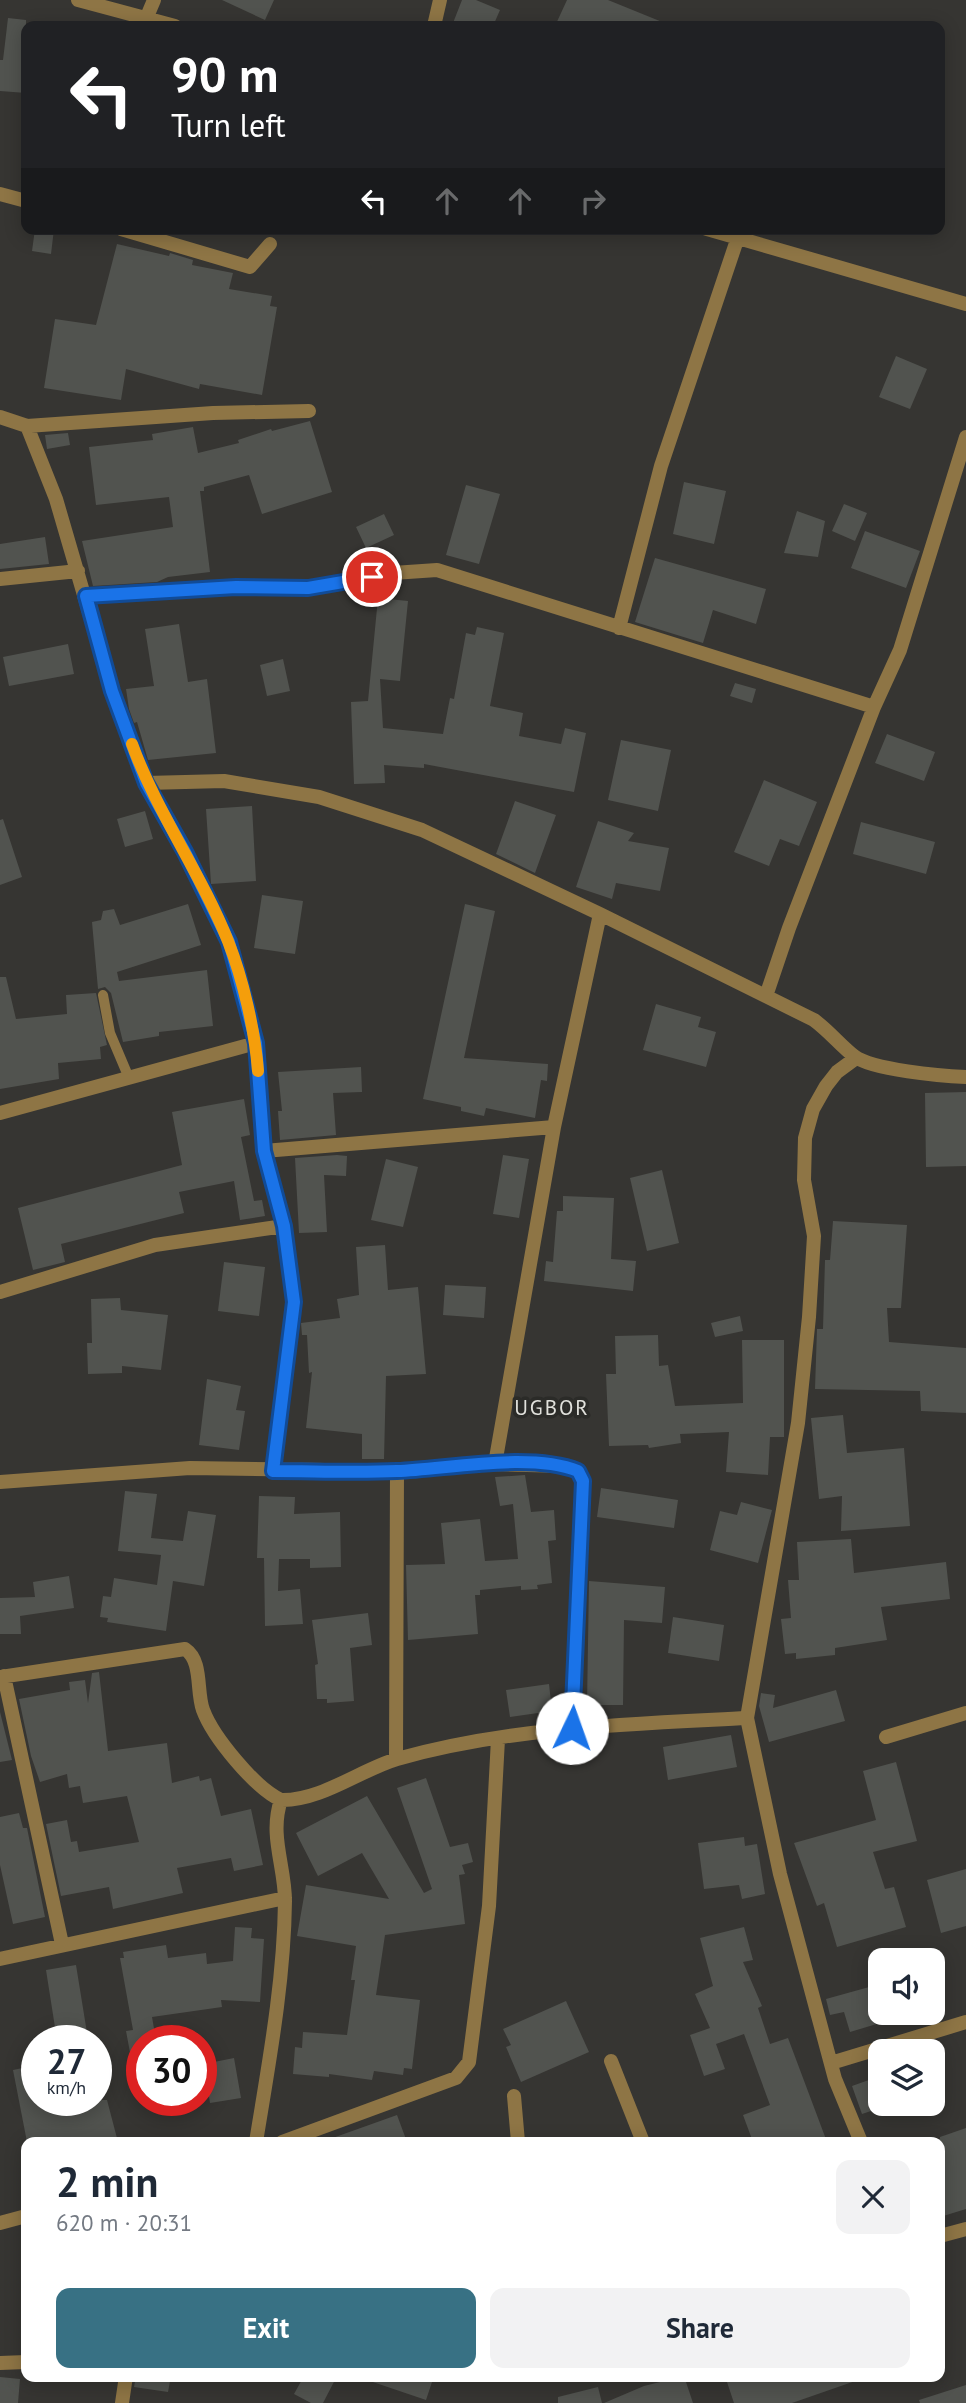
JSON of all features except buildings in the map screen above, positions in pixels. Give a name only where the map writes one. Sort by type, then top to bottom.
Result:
[{"type":"street","points":[[78,0],[154,21]]},
{"type":"street","points":[[146,19],[154,0]]},
{"type":"street","points":[[435,21],[440,0]]},
{"type":"street","points":[[0,194],[21,200]]},
{"type":"street","points":[[141,235],[250,267],[270,244]]},
{"type":"street","points":[[723,235],[966,304]]},
{"type":"street","points":[[619,628],[661,466],[737,240]]},
{"type":"street","points":[[0,417],[27,426],[213,413],[309,411]]},
{"type":"street","points":[[27,426],[56,499],[112,691],[146,783],[185,852],[229,942],[256,1043],[264,1151],[284,1226],[294,1302],[273,1471]]},
{"type":"street","points":[[766,996],[874,707],[900,650],[966,437]]},
{"type":"street","points":[[86,596],[236,587],[308,588],[393,573],[438,570],[874,707]]},
{"type":"street","points":[[0,579],[78,571]]},
{"type":"street","points":[[146,783],[224,781],[319,797],[422,830],[814,1020],[837,1037],[856,1058],[915,1073],[966,1077]]},
{"type":"street","points":[[495,1464],[554,1127],[600,914]]},
{"type":"street","points":[[0,1113],[256,1043]]},
{"type":"street","points":[[856,1058],[837,1072],[826,1086],[813,1110],[805,1138],[804,1180],[814,1236],[809,1317],[798,1423],[747,1718],[780,1874],[831,2063],[859,2137]]},
{"type":"street","points":[[264,1151],[554,1127]]},
{"type":"street","points":[[0,1292],[155,1245],[284,1226]]},
{"type":"street","points":[[0,1482],[190,1468],[397,1471],[495,1464],[564,1466],[578,1471],[583,1481],[572,1728]]},
{"type":"street","points":[[396,1759],[397,1471]]},
{"type":"street","points":[[62,1944],[2,1677],[185,1649],[195,1661],[198,1689],[211,1728],[229,1752],[281,1800],[305,1797],[396,1759],[498,1739],[572,1728],[747,1718]]},
{"type":"street","points":[[886,1737],[966,1713]]},
{"type":"street","points":[[296,2137],[456,2078],[469,2062],[489,1906],[498,1739]]},
{"type":"street","points":[[257,2137],[277,2010],[285,1898],[275,1819],[281,1800]]},
{"type":"street","points":[[0,1959],[285,1898]]},
{"type":"street","points":[[831,2063],[966,2022]]},
{"type":"street","points":[[611,2061],[641,2137]]},
{"type":"street","points":[[514,2096],[518,2137]]},
{"type":"street","points":[[0,2223],[21,2217]]},
{"type":"street","points":[[945,2235],[966,2229]]},
{"type":"street","points":[[0,2363],[21,2362]]},
{"type":"street","points":[[122,2403],[125,2382]]},
{"type":"lane","points":[[103,995],[110,1033],[129,1078]]},
{"type":"slow traffic","points":[[132,744],[146,783],[185,852],[229,942],[256,1043],[258,1071]]},
{"type":"district","name":"UGBOR","points":[[552,1408]]},
{"type":"route","points":[[372,577],[308,588],[236,587],[86,596],[112,691],[146,783],[185,852],[229,942],[256,1043],[264,1151],[284,1226],[294,1302],[273,1471],[397,1471],[495,1464],[564,1466],[578,1471],[583,1481],[572,1728]]}]
